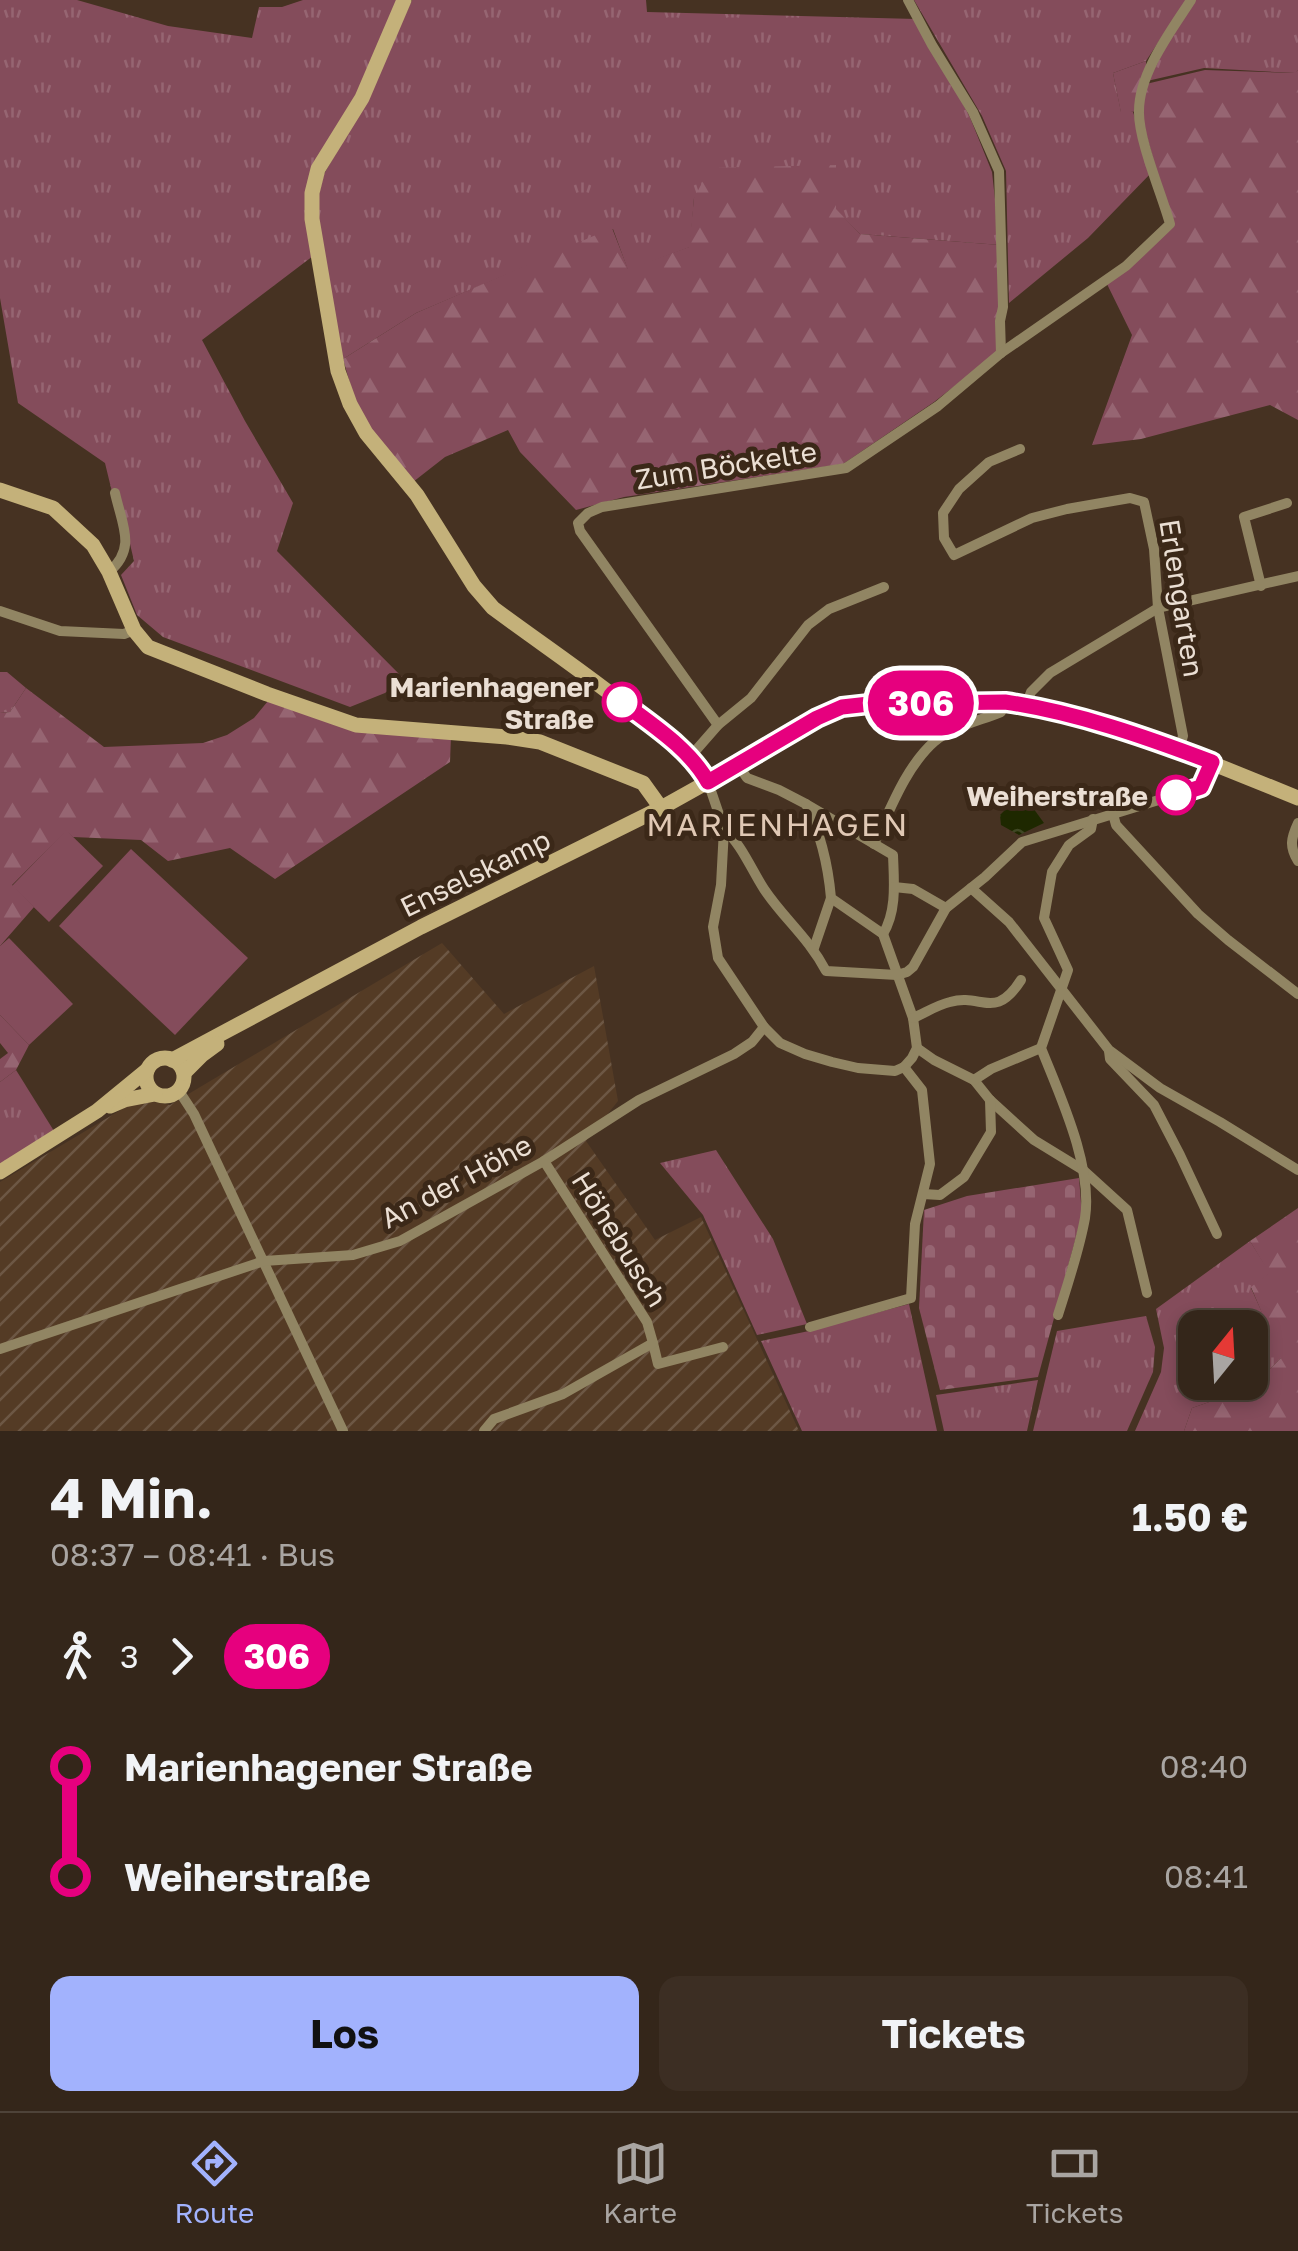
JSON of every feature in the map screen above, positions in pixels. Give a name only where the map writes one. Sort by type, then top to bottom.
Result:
[{"type":"main road","points":[[404,0],[362,98],[318,168],[312,193],[312,219],[338,371],[350,404],[366,434],[417,495],[492,608],[690,757],[708,782]]},
{"type":"main road","points":[[0,490],[52,508],[93,545],[110,572],[134,630],[148,647],[356,725],[540,742],[643,783],[661,808]]},
{"type":"main road","name":"Enselskamp","points":[[0,1172],[97,1111],[158,1059],[172,1060],[421,927],[661,808],[842,707],[1005,702],[1026,705],[1178,750],[1298,798]]},
{"type":"main road","name":"Enselskamp","points":[[184,1073],[202,1055],[265,1010]]},
{"type":"main road","points":[[172,1060],[184,1073],[179,1091]]},
{"type":"main road","points":[[147,1070],[147,1084],[155,1094]]},
{"type":"main road","name":"Enselskamp","points":[[97,1111],[124,1100],[179,1091]]},
{"type":"street","points":[[908,0],[974,112],[999,171],[1001,352]]},
{"type":"street","name":"Zum Böckelte","points":[[718,725],[590,546],[578,523],[602,508],[846,468],[938,406],[1001,352],[1126,266],[1170,224],[1138,112],[1150,65],[1191,0]]},
{"type":"street","name":"Erlengarten","points":[[1020,448],[990,462],[958,489],[943,513],[944,538],[954,556],[1032,518],[1067,508],[1130,498],[1144,502],[1154,549],[1158,608],[1183,736],[1178,750]]},
{"type":"street","points":[[110,572],[125,554],[126,542],[115,493]]},
{"type":"street","points":[[1261,586],[1244,516],[1287,503]]},
{"type":"street","points":[[1026,705],[1031,692],[1050,672],[1158,608],[1298,576]]},
{"type":"street","points":[[690,757],[718,725],[751,698],[808,625],[829,610],[884,588]]},
{"type":"street","points":[[0,610],[60,631],[124,634],[134,630]]},
{"type":"street","points":[[874,844],[903,782],[932,745],[961,726],[1000,712],[1005,702]]},
{"type":"street","points":[[724,829],[734,838],[766,892],[814,948],[826,971],[897,974],[913,966],[946,908],[1022,842],[1201,787],[1212,762]]},
{"type":"street","points":[[738,765],[747,778],[780,790],[893,855],[890,922],[882,934]]},
{"type":"street","points":[[708,782],[724,829],[721,885],[712,928],[718,958],[764,1027],[780,1043],[832,1062],[895,1072],[904,1068],[917,1048],[912,1018],[897,974],[882,934],[831,898]]},
{"type":"street","points":[[806,804],[818,828],[831,898],[814,948]]},
{"type":"street","points":[[1113,814],[1116,824],[1198,914],[1298,994]]},
{"type":"street","points":[[1058,1315],[1086,1215],[1083,1170],[1072,1128],[1041,1048],[1068,970],[1044,918],[1052,872],[1069,845],[1090,829],[1093,819]]},
{"type":"street","points":[[1298,823],[1292,851],[1298,860]]},
{"type":"street","points":[[894,888],[913,889],[946,908]]},
{"type":"street","points":[[972,888],[1009,922],[1110,1050],[1160,1088],[1298,1170]]},
{"type":"street","points":[[912,1018],[952,1000],[995,1004],[1013,992],[1021,980]]},
{"type":"street","name":"An der Höhe","points":[[0,1348],[264,1261],[353,1255],[400,1241],[544,1161],[639,1100],[734,1054],[752,1042],[764,1027]]},
{"type":"street","points":[[917,1048],[974,1080],[1034,1140],[1083,1170],[1127,1210],[1147,1292]]},
{"type":"street","points":[[974,1080],[991,1068],[1041,1048]]},
{"type":"street","points":[[1110,1050],[1110,1058],[1154,1105],[1217,1234]]},
{"type":"street","points":[[810,1327],[911,1298],[913,1243],[930,1164],[922,1090],[904,1068]]},
{"type":"street","points":[[179,1091],[194,1114],[343,1431]]},
{"type":"street","points":[[923,1194],[940,1195],[964,1177],[991,1132],[990,1100]]},
{"type":"street","name":"Höhebusch","points":[[544,1161],[648,1322],[658,1364],[723,1347]]},
{"type":"street","name":"Höhebusch","points":[[484,1431],[494,1419],[563,1394],[653,1343]]},
{"type":"shaded area","points":[[442,943],[504,1014],[594,966],[618,1101],[586,1141],[655,1240],[701,1217],[799,1431],[0,1431],[0,1182],[129,1105],[170,1105]]},
{"type":"green space","points":[[0,0],[77,0],[168,26],[252,38],[259,7],[282,7],[303,0],[398,0],[359,97],[312,172],[313,256],[202,340],[293,503],[277,551],[403,678],[385,693],[350,707],[163,637],[137,615],[121,575],[134,561],[118,492],[112,492],[105,463],[18,403],[0,298]]},
{"type":"green space","points":[[412,0],[646,0],[647,12],[916,19],[969,115],[992,172],[1000,245],[860,234],[836,210],[835,165],[694,198],[690,247],[628,270],[613,229],[416,313],[343,359],[317,222],[319,194],[324,174],[366,101]]},
{"type":"green space","points":[[914,0],[1186,0],[1146,61],[1113,73],[1121,112],[1133,112],[1153,171],[1088,238],[1009,303],[1006,171],[982,116]]},
{"type":"green space","points":[[1195,0],[1298,0],[1298,70],[1295,73],[1204,68],[1147,81],[1152,65]]},
{"type":"green space","points":[[1146,61],[1146,84],[1205,70],[1298,70],[1298,420],[1270,405],[1141,439],[1092,445],[1132,335],[1106,282],[1171,224],[1140,111],[1121,113],[1113,73]]},
{"type":"green space","points":[[836,165],[836,209],[860,234],[1000,245],[1000,351],[843,464],[624,497],[576,510],[520,452],[508,430],[445,457],[413,482],[371,431],[354,397],[343,359],[416,313],[612,228],[628,269],[689,247],[694,198],[710,168]]},
{"type":"green space","points":[[0,672],[7,672],[26,688],[10,712],[0,713]]},
{"type":"green space","points":[[26,688],[104,747],[203,743],[227,735],[254,718],[268,701],[451,736],[450,762],[275,879],[230,848],[168,861],[141,840],[73,837],[66,831],[12,885],[34,907],[0,946],[0,713],[10,712]]},
{"type":"green space","points":[[66,830],[103,866],[49,922],[12,886]]},
{"type":"green space","points":[[131,849],[248,958],[175,1035],[59,926]]},
{"type":"green space","points":[[9,938],[73,1004],[29,1045],[0,1015],[0,946]]},
{"type":"green space","points":[[0,1015],[29,1045],[16,1070],[0,1082],[0,1059],[8,1053],[0,1043]]},
{"type":"green space","points":[[16,1070],[54,1131],[0,1166],[0,1082]]},
{"type":"green space","points":[[716,1150],[773,1239],[807,1324],[757,1335],[703,1215],[660,1163]]},
{"type":"green space","points":[[1079,1178],[1082,1215],[1038,1377],[940,1390],[919,1308],[924,1210],[967,1196]]},
{"type":"green space","points":[[1298,1208],[1298,1431],[1184,1431],[1192,1408],[1215,1400],[1268,1400],[1268,1371],[1281,1358],[1268,1327],[1268,1310],[1261,1310],[1251,1287],[1269,1273],[1250,1241]]},
{"type":"green space","points":[[1250,1241],[1270,1273],[1251,1288],[1261,1310],[1178,1310],[1178,1400],[1215,1400],[1192,1408],[1184,1431],[1135,1431],[1161,1372],[1164,1348],[1156,1309]]},
{"type":"green space","points":[[909,1304],[937,1431],[802,1431],[761,1341]]},
{"type":"green space","points":[[1146,1316],[1155,1347],[1153,1372],[1127,1431],[1033,1431],[1057,1331]]},
{"type":"green space","points":[[1268,1326],[1282,1357],[1268,1371]]},
{"type":"green space","points":[[1038,1380],[1027,1431],[944,1431],[936,1395]]},
{"type":"water","points":[[1028,801],[1044,823],[1019,835],[1001,825],[1000,815],[1011,804]]},
{"type":"bus line","name":"306","points":[[622,702],[690,757],[708,782],[842,707],[1005,702],[1088,721],[1212,762],[1201,787],[1176,795]]},
{"type":"place","name":"Marienhagener Straße","points":[[622,702]]},
{"type":"place","name":"Weiherstraße","points":[[1176,795]]},
{"type":"district","name":"MARIENHAGEN","points":[[778,824]]}]
